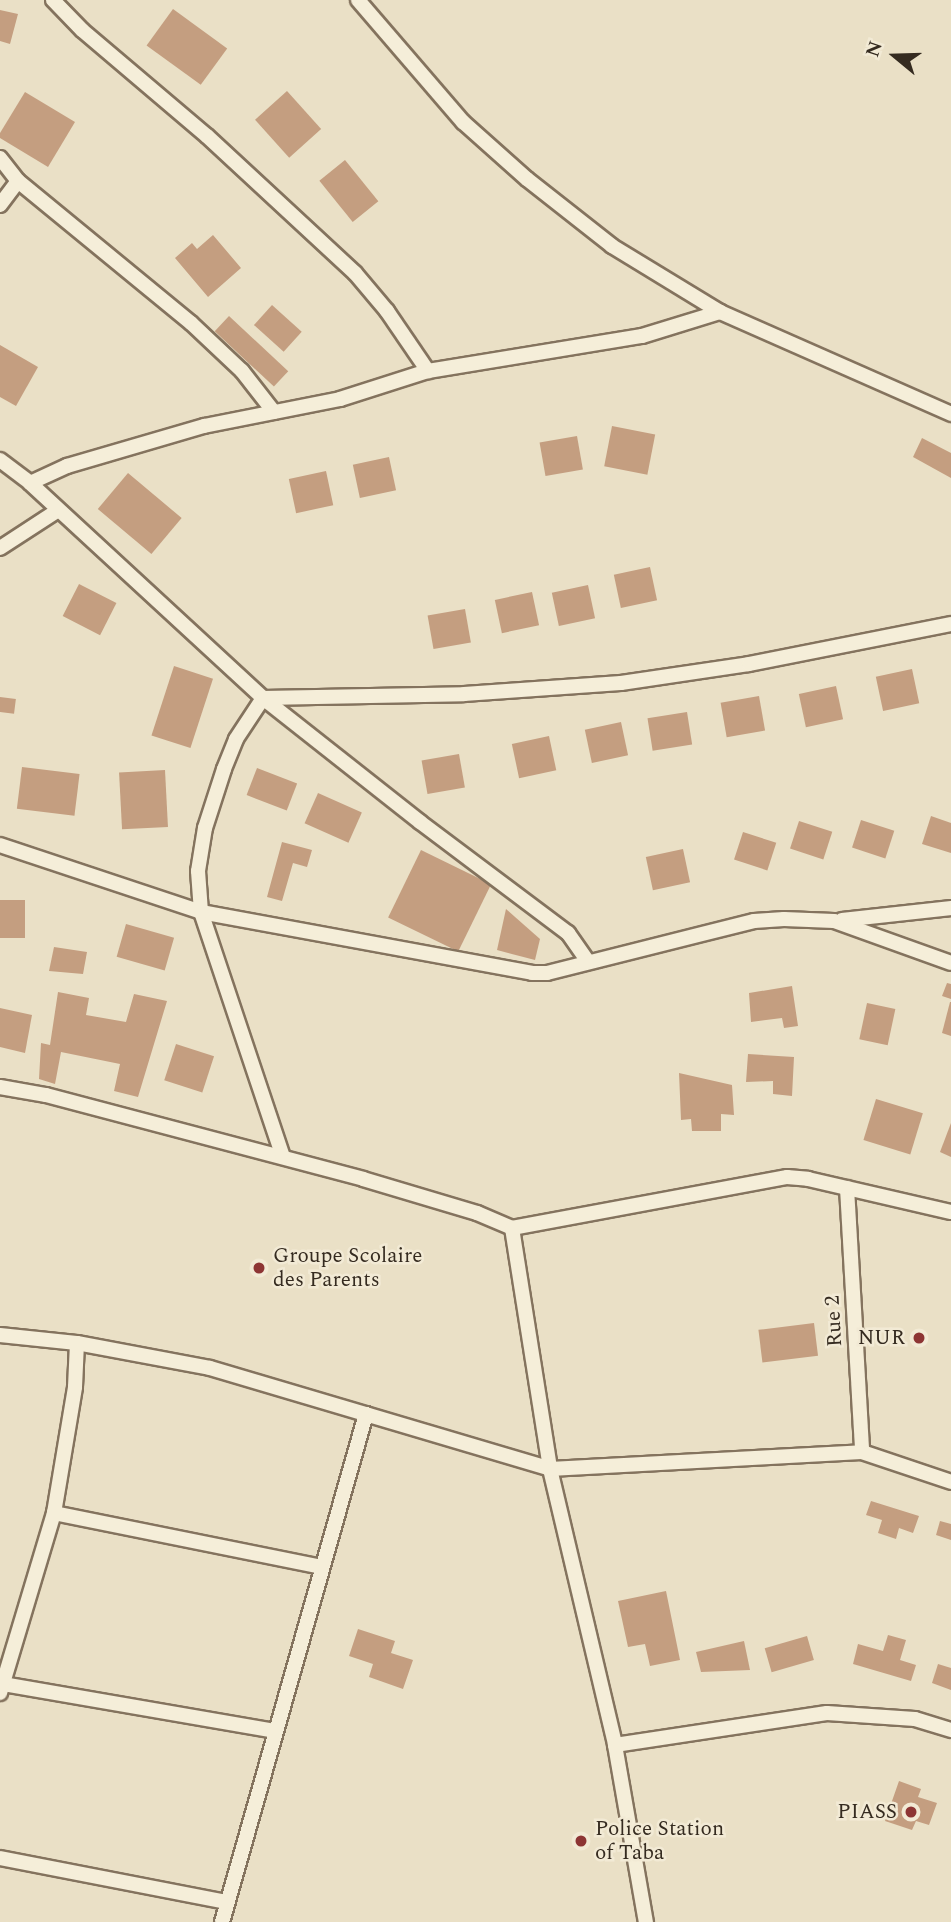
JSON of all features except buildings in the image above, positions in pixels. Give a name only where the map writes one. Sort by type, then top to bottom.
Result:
[{"type":"street","points":[[54,0],[82,30],[206,136],[355,274],[387,311],[428,371]]},
{"type":"street","points":[[358,0],[463,122],[527,179],[612,246],[720,313],[951,414]]},
{"type":"street","points":[[0,158],[18,181],[191,323],[242,371],[274,412]]},
{"type":"street","points":[[0,205],[18,181]]},
{"type":"street","points":[[30,483],[67,466],[204,426],[340,399],[428,371],[642,336],[720,313]]},
{"type":"street","points":[[0,460],[30,483],[57,511],[133,576],[263,698],[420,822],[568,933],[588,962]]},
{"type":"street","points":[[0,548],[57,511]]},
{"type":"street","points":[[263,698],[464,694],[621,683],[749,664],[951,624]]},
{"type":"street","points":[[263,698],[236,738],[205,828],[198,871],[201,912],[283,1157]]},
{"type":"street","points":[[0,845],[201,912],[532,973],[547,973],[754,921],[834,921],[951,908]]},
{"type":"street","points":[[834,921],[951,963]]},
{"type":"street","points":[[0,1087],[46,1095],[283,1157],[477,1213],[512,1228],[787,1177],[951,1212]]},
{"type":"street","name":"Rue 2","points":[[848,1188],[862,1452]]},
{"type":"street","points":[[512,1228],[550,1469],[615,1745],[646,1922]]},
{"type":"street","points":[[0,1335],[77,1343],[210,1368],[550,1469],[862,1452],[951,1482]]},
{"type":"street","points":[[77,1343],[75,1387],[54,1513],[1,1689],[275,1731]]},
{"type":"street","points":[[222,1922],[366,1414]]},
{"type":"street","points":[[54,1513],[321,1567]]},
{"type":"street","points":[[615,1745],[827,1713],[915,1719],[951,1730]]},
{"type":"street","points":[[0,1858],[226,1902]]},
{"type":"place","name":"Groupe Scolaire des Parents","points":[[259,1268]]},
{"type":"place","name":"NUR","points":[[919,1338]]},
{"type":"place","name":"PIASS","points":[[911,1812]]},
{"type":"place","name":"Police Station of Taba","points":[[581,1841]]}]
